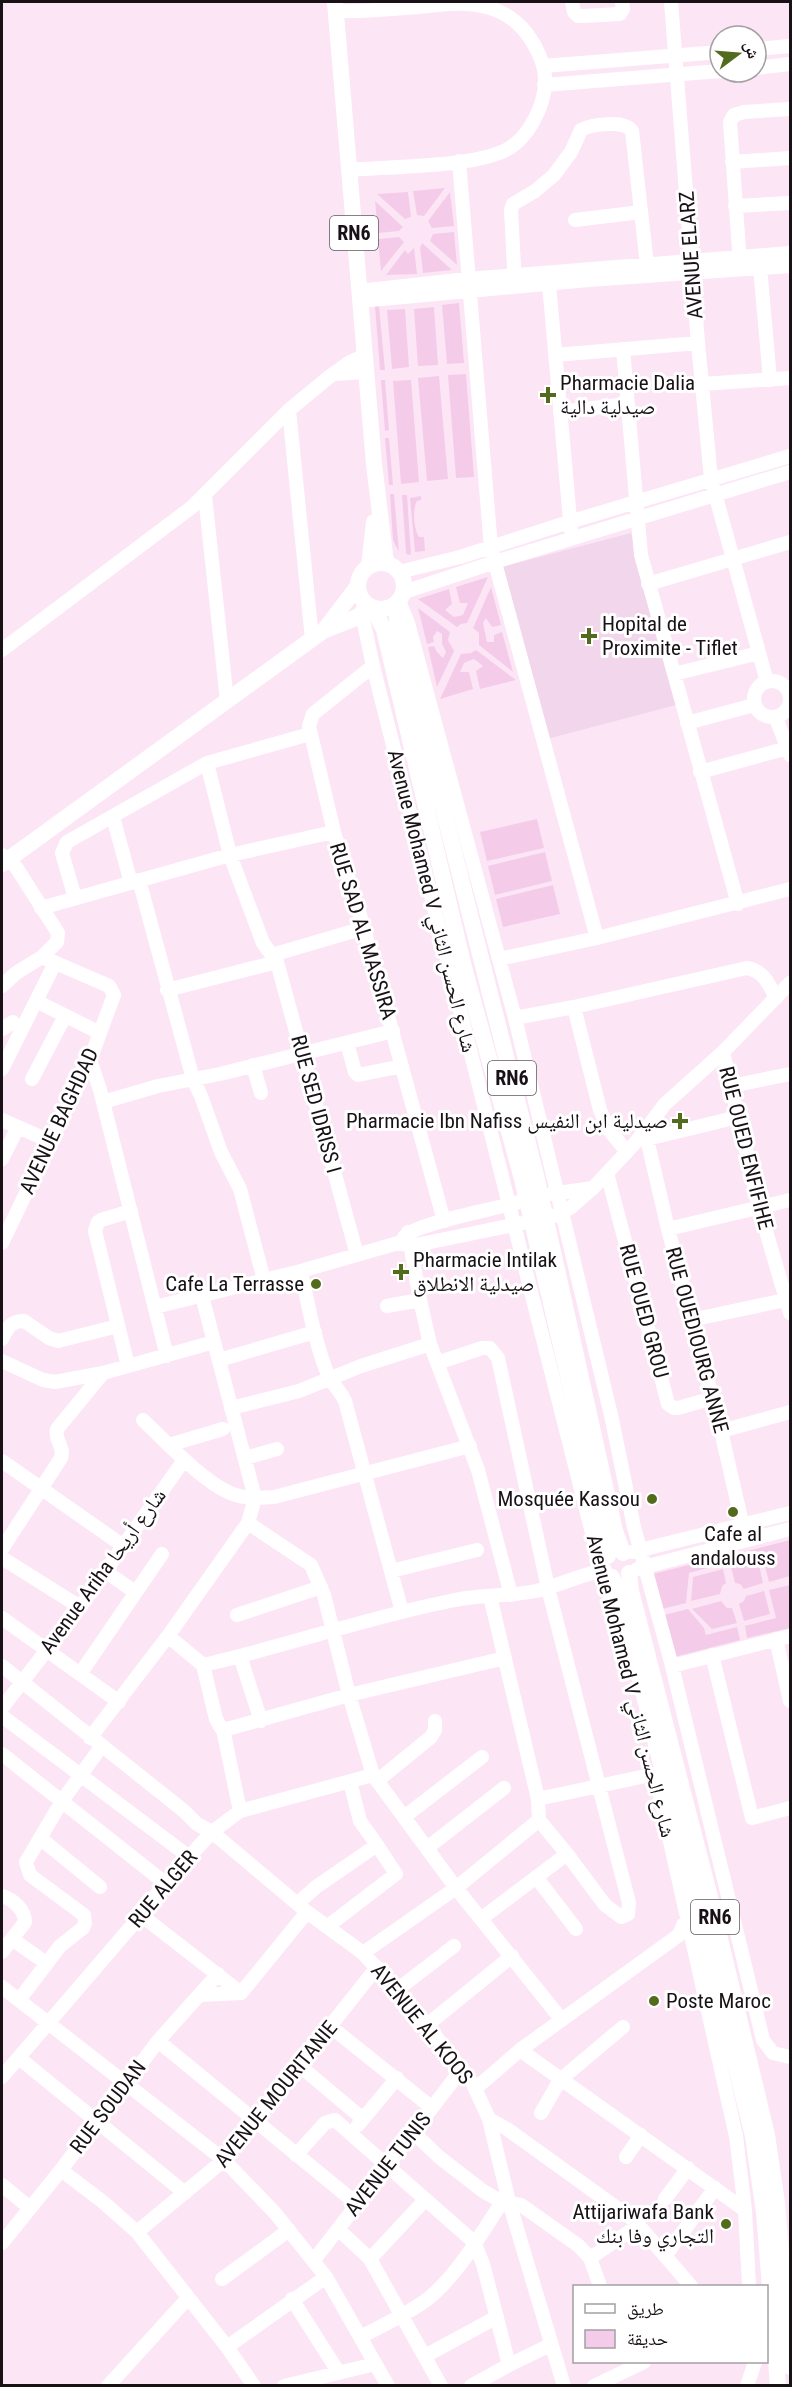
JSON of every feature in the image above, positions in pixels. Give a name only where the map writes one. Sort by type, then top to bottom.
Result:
[{"type":"main road","name":"RN6","points":[[335,6],[379,538],[385,567],[403,578],[396,626],[464,967],[537,1175],[534,1198],[604,1534],[621,1564],[620,1594],[708,1913],[706,1933],[768,2144],[777,2203],[778,2385]]},
{"type":"main road","points":[[361,606],[360,575],[385,567]]},
{"type":"main road","points":[[4,860],[317,635],[361,606],[382,610],[400,599]]},
{"type":"main road","name":"RN6","points":[[361,606],[396,626]]},
{"type":"main road","name":"RN6","points":[[778,2295],[790,2367]]},
{"type":"street","points":[[570,4],[578,16],[616,15],[622,12],[622,2]]},
{"type":"street","name":"AVENUE ELARZ","points":[[671,2],[711,479],[767,682]]},
{"type":"street","points":[[335,6],[366,11],[448,3],[484,6],[500,11],[528,32],[543,66],[544,85],[537,115],[521,139],[497,154],[459,161],[349,170]]},
{"type":"street","points":[[768,48],[790,46]]},
{"type":"street","points":[[543,66],[708,52]]},
{"type":"street","points":[[768,67],[790,64]]},
{"type":"street","points":[[544,85],[708,72]]},
{"type":"street","points":[[740,262],[729,127],[734,115],[744,112],[790,109]]},
{"type":"street","points":[[515,282],[511,210],[513,204],[535,191],[554,175],[572,152],[581,130],[586,127],[623,125],[629,126],[632,131],[646,266]]},
{"type":"street","points":[[732,162],[790,158]]},
{"type":"street","points":[[459,161],[493,555],[597,938]]},
{"type":"street","points":[[735,206],[790,203]]},
{"type":"street","points":[[575,220],[641,212]]},
{"type":"street","points":[[360,296],[740,262],[790,253]]},
{"type":"street","points":[[740,262],[760,267],[790,266]]},
{"type":"street","points":[[515,282],[549,284],[646,266],[693,266]]},
{"type":"street","points":[[760,267],[770,380]]},
{"type":"street","points":[[549,284],[572,538]]},
{"type":"street","points":[[555,355],[698,343]]},
{"type":"street","points":[[623,350],[637,520],[648,584],[738,904]]},
{"type":"street","points":[[2,650],[206,495],[289,411],[350,362],[365,355]]},
{"type":"street","points":[[334,374],[366,372]]},
{"type":"street","points":[[702,384],[790,378]]},
{"type":"street","points":[[560,412],[627,404]]},
{"type":"street","points":[[289,411],[317,635]]},
{"type":"street","points":[[400,599],[569,522],[790,456]]},
{"type":"street","points":[[385,567],[438,564],[572,538],[637,520],[717,502],[790,472]]},
{"type":"street","points":[[206,495],[227,700]]},
{"type":"street","points":[[648,584],[790,546]]},
{"type":"street","name":"Avenue Mohamed V شارع الحسن الثاني","points":[[361,606],[373,666],[450,976],[505,1182],[534,1198],[515,1224],[604,1534]]},
{"type":"street","points":[[366,635],[396,626],[499,959],[515,1018],[537,1175],[534,1198]]},
{"type":"street","points":[[674,674],[759,653]]},
{"type":"street","points":[[287,740],[313,714],[373,666]]},
{"type":"street","points":[[773,681],[783,685],[790,695],[786,712],[776,718],[763,716],[754,705],[757,689],[767,682],[773,681]]},
{"type":"street","points":[[687,723],[754,705]]},
{"type":"street","name":"RUE SAD AL MASSIRA","points":[[310,718],[310,734],[334,832],[364,928],[444,1221]]},
{"type":"street","points":[[700,772],[789,752],[776,718]]},
{"type":"street","points":[[75,898],[62,853],[64,845],[207,762],[310,734]]},
{"type":"street","name":"RUE SED IDRISS I","points":[[207,762],[230,855],[263,943],[274,958],[357,1255]]},
{"type":"street","points":[[113,817],[135,882],[193,1079],[221,1152],[240,1189],[264,1280]]},
{"type":"street","points":[[41,908],[230,855],[334,832]]},
{"type":"street","points":[[2,1069],[36,1000],[59,937],[16,867],[4,860]]},
{"type":"street","points":[[499,959],[597,938],[790,889]]},
{"type":"street","points":[[167,990],[364,928]]},
{"type":"street","points":[[2,986],[16,973],[49,960]]},
{"type":"street","name":"AVENUE BAGHDAD","points":[[2,1243],[90,1060],[114,998],[109,986],[49,960]]},
{"type":"street","points":[[515,1018],[747,968],[756,969],[764,976],[776,998]]},
{"type":"street","points":[[155,1307],[357,1255],[539,1220],[562,1213],[593,1188],[627,1152],[644,1138],[665,1104],[723,1052],[790,983]]},
{"type":"street","points":[[36,1000],[100,1033]]},
{"type":"street","points":[[574,1007],[600,1110],[609,1130],[627,1152]]},
{"type":"street","points":[[33,1079],[65,1016]]},
{"type":"street","points":[[103,1102],[393,1031]]},
{"type":"street","points":[[347,1043],[358,1076],[402,1066]]},
{"type":"street","name":"RUE OUED ENFIFIHE","points":[[723,1052],[759,1207],[789,1304]]},
{"type":"street","points":[[90,1060],[103,1102],[167,1356]]},
{"type":"street","points":[[253,1065],[261,1093]]},
{"type":"street","points":[[731,1086],[790,1074]]},
{"type":"street","points":[[644,1138],[738,1117]]},
{"type":"street","points":[[2,1120],[52,1142]]},
{"type":"street","points":[[2,1159],[18,1127]]},
{"type":"street","name":"RUE OUEDIOURG ANNE","points":[[644,1138],[721,1431],[746,1540]]},
{"type":"street","name":"RUE OUED GROU","points":[[607,1173],[668,1404],[678,1408],[712,1398]]},
{"type":"street","points":[[505,1182],[537,1175]]},
{"type":"street","points":[[511,1595],[489,1503],[470,1446],[430,1344],[405,1245],[408,1232],[444,1221],[534,1198],[593,1188]]},
{"type":"street","points":[[534,1198],[562,1213],[611,1415],[634,1527],[621,1564]]},
{"type":"street","points":[[668,1229],[790,1200]]},
{"type":"street","points":[[128,1366],[95,1231],[101,1220],[130,1211]]},
{"type":"street","points":[[521,1248],[568,1236]]},
{"type":"street","points":[[302,1271],[315,1332],[330,1379],[345,1401],[402,1612]]},
{"type":"street","points":[[90,1738],[168,1636],[248,1522],[255,1498],[202,1296]]},
{"type":"street","points":[[387,1306],[420,1300]]},
{"type":"street","points":[[691,1320],[789,1304]]},
{"type":"street","points":[[2,1339],[10,1324],[20,1321],[24,1321],[49,1338],[58,1341],[118,1326]]},
{"type":"street","points":[[219,1360],[315,1332]]},
{"type":"street","points":[[2,1361],[48,1382],[103,1373],[214,1342]]},
{"type":"street","points":[[231,1408],[299,1391],[361,1366],[430,1344]]},
{"type":"street","points":[[437,1363],[482,1348],[490,1348],[498,1358],[548,1588],[629,1903],[628,1914],[621,1917],[605,1905],[538,1820],[538,1799],[490,1596]]},
{"type":"street","points":[[2,1549],[63,1453],[56,1436],[57,1429],[103,1373]]},
{"type":"street","points":[[721,1431],[790,1412]]},
{"type":"street","points":[[143,1420],[184,1460],[230,1493],[255,1498],[274,1497],[470,1446]]},
{"type":"street","points":[[169,1445],[223,1429]]},
{"type":"street","points":[[245,1458],[277,1449]]},
{"type":"street","name":"Avenue Ariha شارع أريحا","points":[[2,1708],[80,1607],[184,1460]]},
{"type":"street","points":[[4,1469],[40,1489],[122,1545]]},
{"type":"street","points":[[203,1665],[332,1629],[452,1600],[511,1595],[548,1588],[743,1524],[790,1513]]},
{"type":"street","points":[[248,1522],[311,1565],[321,1587],[349,1695],[375,1778],[456,1888],[561,2019]]},
{"type":"street","points":[[604,1534],[634,1527]]},
{"type":"street","points":[[621,1564],[746,1540],[790,1529]]},
{"type":"street","points":[[391,1570],[477,1550]]},
{"type":"street","points":[[80,1674],[162,1554]]},
{"type":"street","points":[[2,1558],[80,1607]]},
{"type":"street","points":[[621,1564],[649,1587],[672,1666],[708,1913]]},
{"type":"street","name":"Avenue Mohamed V شارع الحسن الثاني","points":[[621,1564],[620,1594],[655,1774],[708,1913],[706,1933],[745,2210],[749,2285]]},
{"type":"street","points":[[105,1571],[135,1592]]},
{"type":"street","points":[[237,1615],[321,1587]]},
{"type":"street","points":[[620,1594],[649,1587]]},
{"type":"street","points":[[2,1618],[119,1702]]},
{"type":"street","points":[[168,1636],[203,1665],[216,1719],[222,1729],[240,1811]]},
{"type":"street","points":[[672,1666],[790,1636]]},
{"type":"street","points":[[776,1639],[790,1701]]},
{"type":"street","points":[[712,1655],[752,1818],[790,1808]]},
{"type":"street","points":[[240,1656],[261,1721]]},
{"type":"street","points":[[222,1729],[261,1721],[349,1695],[505,1658]]},
{"type":"street","name":"AVENUE AL KOOS","points":[[2,1666],[184,1811],[197,1824],[212,1832],[302,1907],[363,1953],[427,2025],[462,2069],[475,2089],[489,2120],[506,2202],[564,2385]]},
{"type":"street","points":[[2,1716],[188,1856]]},
{"type":"street","points":[[375,1778],[431,1737],[435,1730],[435,1721]]},
{"type":"street","points":[[19,2000],[46,1963],[69,1938],[83,1928],[84,1915],[27,1871],[26,1862],[62,1801],[101,1747]]},
{"type":"street","points":[[2,1754],[165,1883]]},
{"type":"street","points":[[404,1817],[482,1757]]},
{"type":"street","points":[[538,1799],[655,1774]]},
{"type":"street","name":"RUE ALGER","points":[[2,2077],[141,1915],[188,1856],[212,1832],[240,1811],[350,1782],[375,1778]]},
{"type":"street","points":[[328,1926],[396,1874],[360,1821],[350,1782]]},
{"type":"street","points":[[427,1848],[504,1788]]},
{"type":"street","points":[[363,1953],[456,1888],[538,1820]]},
{"type":"street","points":[[40,1838],[100,1887]]},
{"type":"street","points":[[200,1995],[246,1989],[316,1887],[377,1845]]},
{"type":"street","points":[[482,1918],[567,1854]]},
{"type":"street","points":[[536,1877],[576,1929]]},
{"type":"street","points":[[2,1896],[24,1912],[25,1922],[2,1952]]},
{"type":"street","points":[[141,1915],[219,1974],[246,1989]]},
{"type":"street","points":[[475,2089],[520,2050],[561,2019],[706,1933],[763,2040],[773,2053],[790,2057]]},
{"type":"street","points":[[12,1939],[46,1963]]},
{"type":"street","points":[[397,1990],[454,1946]]},
{"type":"street","points":[[427,2025],[512,1956]]},
{"type":"street","name":"AVENUE MOURITANIE","points":[[136,2232],[224,2160],[377,1967]]},
{"type":"street","name":"RUE SOUDAN","points":[[2,2243],[61,2170],[158,2041],[219,1974]]},
{"type":"street","points":[[2,1987],[224,2160],[314,2260],[388,2385]]},
{"type":"street","points":[[331,2027],[431,2107]]},
{"type":"street","points":[[541,2113],[560,2080],[623,2027]]},
{"type":"street","points":[[158,2041],[357,2204]]},
{"type":"street","points":[[520,2050],[745,2210]]},
{"type":"street","points":[[19,2058],[185,2193]]},
{"type":"street","points":[[300,2066],[363,2119]]},
{"type":"street","name":"AVENUE TUNIS","points":[[314,2260],[462,2069]]},
{"type":"street","points":[[351,2134],[397,2078]]},
{"type":"street","points":[[296,2155],[328,2121],[335,2120],[474,2242],[483,2264],[509,2365]]},
{"type":"street","points":[[489,2120],[507,2129],[639,2225],[690,2285]]},
{"type":"street","points":[[414,2133],[469,2181],[506,2202],[521,2205],[537,2214],[579,2246],[590,2258],[600,2285]]},
{"type":"street","points":[[626,2157],[641,2135]]},
{"type":"street","points":[[665,2199],[688,2168]]},
{"type":"street","points":[[61,2170],[103,2202],[136,2232],[227,2347],[254,2385]]},
{"type":"street","points":[[2,2185],[30,2208]]},
{"type":"street","points":[[665,2256],[715,2188]]},
{"type":"street","points":[[370,2259],[425,2200]]},
{"type":"street","points":[[360,2337],[403,2315],[438,2290],[506,2202]]},
{"type":"street","points":[[590,2258],[639,2225]]},
{"type":"street","points":[[338,2229],[370,2259],[441,2385]]},
{"type":"street","points":[[222,2279],[289,2230]]},
{"type":"street","points":[[227,2347],[326,2277]]},
{"type":"street","points":[[108,2385],[188,2298]]},
{"type":"street","points":[[292,2299],[339,2373]]},
{"type":"street","points":[[426,2356],[496,2317]]},
{"type":"street","points":[[471,2385],[550,2344]]},
{"type":"street","points":[[747,2385],[754,2363]]},
{"type":"street","points":[[285,2385],[328,2381],[339,2373],[375,2364]]},
{"type":"street","points":[[594,2385],[623,2366]]},
{"type":"shaded area","name":"Hopital de Proximite - Tiflet","points":[[631,533],[676,705],[547,739],[501,567]]},
{"type":"green space","points":[[445,188],[424,216],[417,215],[413,191]]},
{"type":"green space","points":[[408,192],[411,217],[405,219],[377,194]]},
{"type":"green space","points":[[450,192],[454,226],[432,228],[428,221]]},
{"type":"green space","points":[[375,201],[403,227],[399,231],[378,233]]},
{"type":"green space","points":[[454,232],[457,265],[430,241],[433,234]]},
{"type":"green space","points":[[399,237],[404,242],[381,271],[378,239]]},
{"type":"green space","points":[[422,243],[452,270],[423,273],[420,248]]},
{"type":"green space","points":[[414,248],[417,274],[386,275],[405,250],[408,254]]},
{"type":"green space","points":[[459,303],[464,363],[447,364],[442,305]]},
{"type":"green space","points":[[375,306],[379,306],[385,370],[380,370]]},
{"type":"green space","points":[[434,307],[438,365],[418,366],[414,309]]},
{"type":"green space","points":[[405,309],[409,367],[392,369],[387,310]]},
{"type":"green space","points":[[466,374],[474,477],[456,478],[448,375]]},
{"type":"green space","points":[[439,376],[448,479],[427,481],[418,378]]},
{"type":"green space","points":[[381,380],[385,380],[389,430],[385,431]]},
{"type":"green space","points":[[411,380],[419,482],[401,484],[393,381]]},
{"type":"green space","points":[[385,438],[389,438],[393,485],[389,485]]},
{"type":"green space","points":[[390,494],[394,494],[399,552],[393,540]]},
{"type":"green space","points":[[402,495],[407,495],[411,554],[408,555],[406,553]]},
{"type":"green space","points":[[421,496],[421,500],[415,505],[414,519],[419,537],[424,537],[425,551],[415,552],[410,498]]},
{"type":"green space","points":[[488,577],[467,623],[457,627],[418,599],[449,589],[452,604],[445,610],[454,617],[463,615],[468,603],[460,603],[456,587]]},
{"type":"green space","points":[[491,587],[501,625],[492,627],[486,618],[483,623],[487,642],[494,642],[494,635],[502,632],[513,672],[479,645],[479,633],[473,628]]},
{"type":"green space","points":[[418,608],[450,632],[448,640],[454,651],[437,687],[428,647],[434,646],[443,658],[446,652],[442,644],[442,634],[437,631],[433,637],[434,642],[427,644]]},
{"type":"green space","points":[[476,650],[516,680],[480,689],[476,671],[483,666],[474,659],[464,663],[460,672],[469,672],[473,689],[440,699],[461,654]]},
{"type":"green space","points":[[537,819],[544,848],[487,861],[480,832]]},
{"type":"green space","points":[[545,852],[552,881],[495,895],[488,866]]},
{"type":"green space","points":[[553,885],[560,914],[503,927],[496,899]]},
{"type":"green space","points":[[790,1540],[790,1576],[769,1582],[762,1555],[730,1563],[728,1556]]},
{"type":"green space","points":[[720,1557],[722,1564],[689,1573],[686,1603],[662,1609],[653,1574]]},
{"type":"green space","points":[[758,1560],[763,1583],[744,1589],[740,1584],[735,1583],[731,1567]]},
{"type":"green space","points":[[723,1569],[726,1583],[722,1586],[720,1594],[691,1601],[693,1577]]},
{"type":"green space","points":[[790,1585],[790,1628],[747,1638],[745,1626],[776,1618],[769,1590]]},
{"type":"green space","points":[[764,1591],[770,1614],[744,1621],[739,1604],[746,1596]]},
{"type":"green space","points":[[721,1601],[727,1608],[732,1608],[737,1623],[712,1629],[692,1609]]},
{"type":"green space","points":[[688,1609],[704,1628],[706,1635],[737,1627],[740,1640],[674,1657],[664,1615]]},
{"type":"place","name":"Pharmacie Dalia صيدلية دالية","points":[[548,395]]},
{"type":"place","name":"Hopital de Proximite - Tiflet","points":[[589,636]]},
{"type":"place","name":"Pharmacie Ibn Nafiss صيدلية ابن النفيس","points":[[680,1121]]},
{"type":"place","name":"Pharmacie Intilak صيدلية الانطلاق","points":[[401,1272]]},
{"type":"place","name":"Cafe La Terrasse","points":[[316,1284]]},
{"type":"place","name":"Mosquée Kassou","points":[[652,1499]]},
{"type":"place","name":"Cafe al andalouss","points":[[733,1512]]},
{"type":"place","name":"Poste Maroc","points":[[654,2001]]},
{"type":"place","name":"Attijariwafa Bank التجاري وفا بنك","points":[[726,2224]]}]
